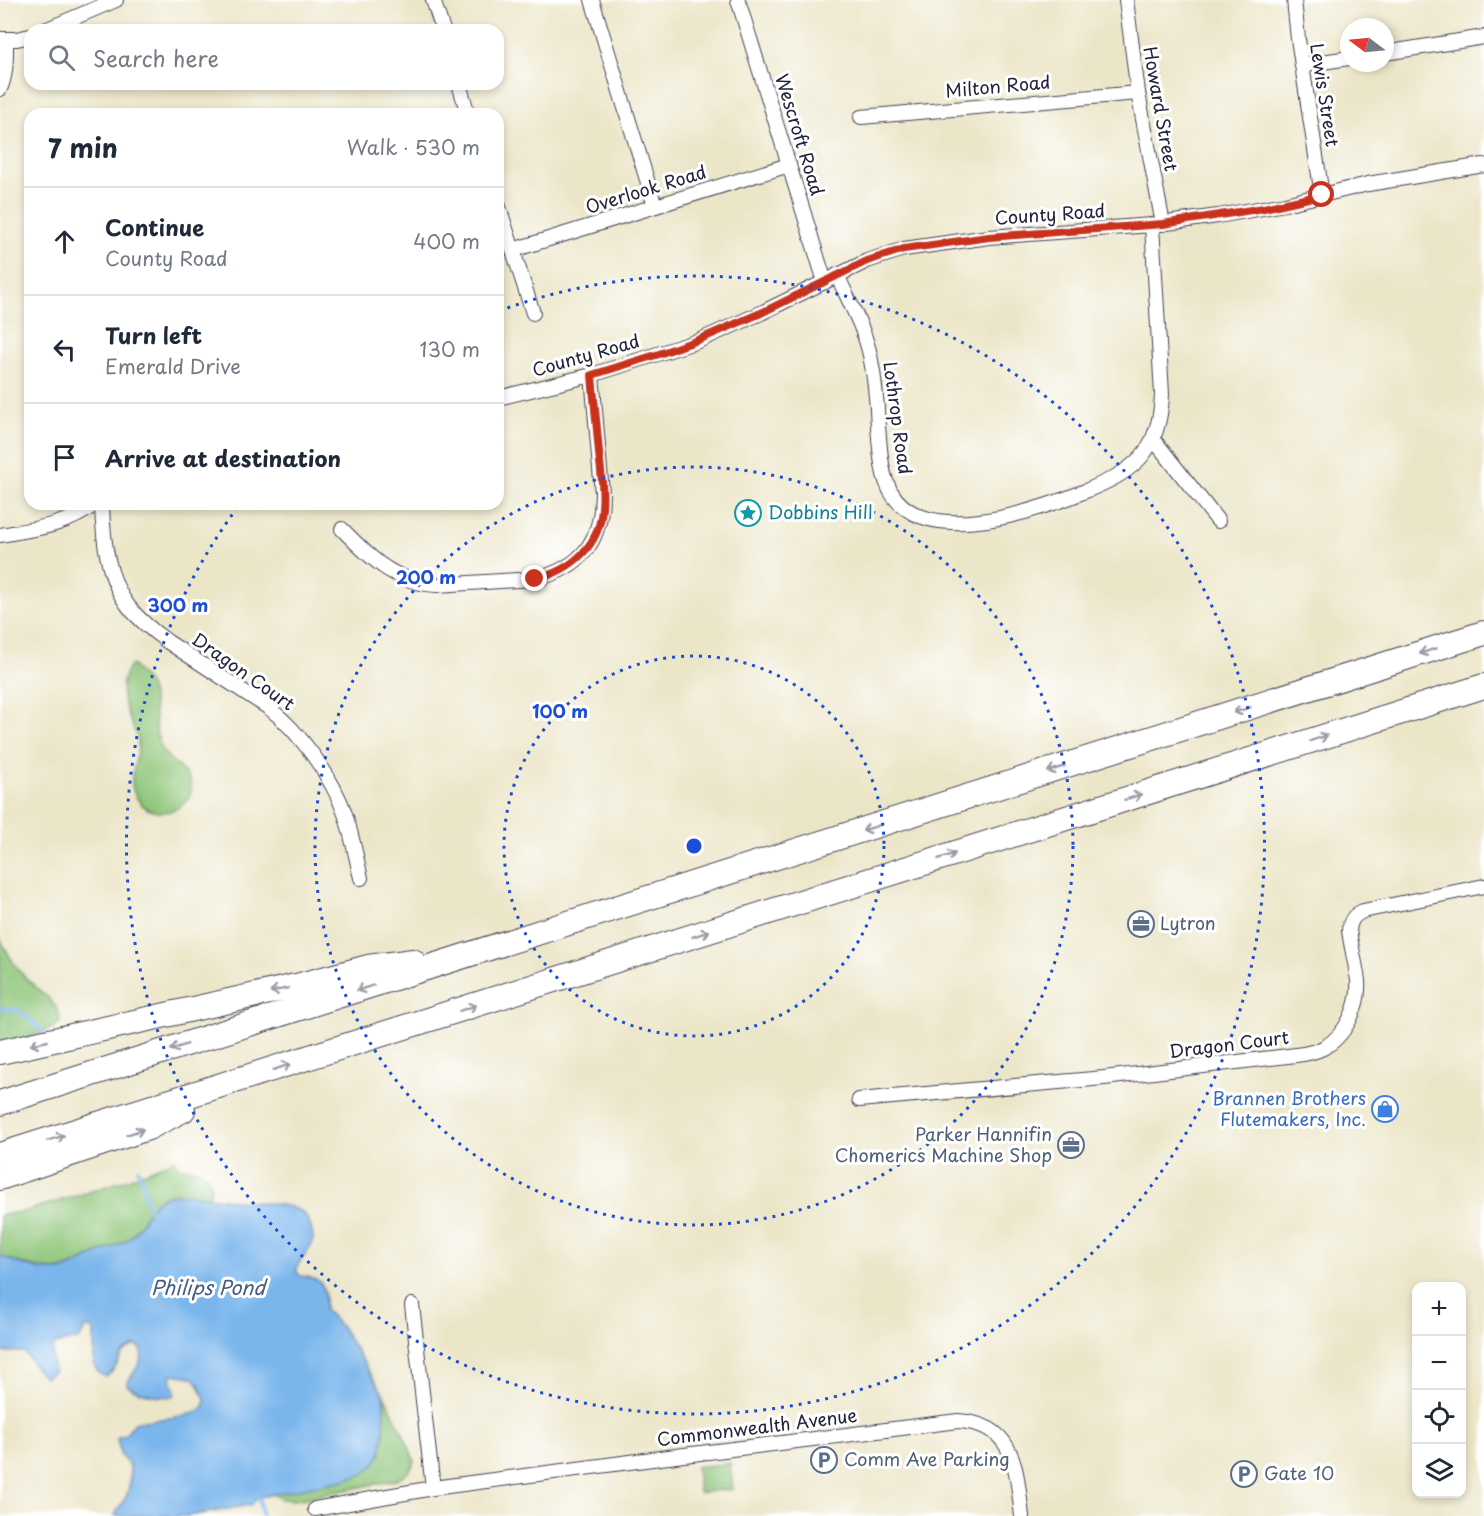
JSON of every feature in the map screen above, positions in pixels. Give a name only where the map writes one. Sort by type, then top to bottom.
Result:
[{"type":"highway","points":[[0,1103],[1484,633]]},
{"type":"highway","points":[[0,1155],[1484,686]]},
{"type":"highway","points":[[0,1053],[368,968],[481,951]]},
{"type":"highway","points":[[0,1178],[148,1128],[242,1079]]},
{"type":"street","points":[[59,24],[116,0]]},
{"type":"street","points":[[434,0],[441,24]]},
{"type":"street","points":[[592,0],[655,206]]},
{"type":"street","name":"Wescroft Road","points":[[738,0],[789,165],[831,279]]},
{"type":"street","name":"Howard Street","points":[[1126,0],[1158,225]]},
{"type":"street","name":"Lewis Street","points":[[1294,0],[1322,195]]},
{"type":"street","points":[[0,89],[6,66],[3,39],[24,37]]},
{"type":"street","points":[[1394,52],[1484,37]]},
{"type":"street","points":[[1302,65],[1340,59]]},
{"type":"street","points":[[461,90],[466,108]]},
{"type":"street","name":"Milton Road","points":[[861,117],[1138,93]]},
{"type":"street","name":"Overlook Road","points":[[513,250],[789,165]]},
{"type":"street","name":"County Road","points":[[504,397],[592,375],[708,337],[867,261],[904,249],[1009,236],[1158,225],[1264,208],[1368,184],[1484,165]]},
{"type":"street","points":[[504,222],[532,313]]},
{"type":"street","name":"Lothrop Road","points":[[831,279],[853,310],[869,352],[876,390],[882,468],[894,497],[904,507],[927,519],[943,522],[991,520],[1044,507],[1089,490],[1126,470],[1137,461],[1154,440],[1162,411],[1158,225]]},
{"type":"street","points":[[342,529],[372,560],[412,582],[425,585],[535,579],[573,563],[591,544],[601,521],[603,494],[592,375]]},
{"type":"street","points":[[1154,440],[1218,521]]},
{"type":"street","points":[[0,536],[59,524],[86,510]]},
{"type":"street","name":"Dragon Court","points":[[103,510],[109,562],[115,582],[130,608],[153,631],[269,708],[290,727],[314,758],[339,799],[361,878]]},
{"type":"street","name":"Dragon Court","points":[[859,1100],[1104,1078],[1296,1055],[1320,1050],[1340,1034],[1355,1005],[1358,977],[1348,930],[1354,917],[1363,911],[1484,885]]},
{"type":"street","points":[[412,1305],[433,1488]]},
{"type":"street","name":"Commonwealth Avenue","points":[[315,1509],[433,1488],[958,1421],[976,1424],[987,1429],[1002,1440],[1009,1450],[1016,1467],[1022,1516]]},
{"type":"green space","points":[[132,665],[149,684],[157,737],[162,750],[183,771],[191,785],[187,800],[180,807],[167,812],[148,809],[138,800],[132,785],[138,740],[126,709],[122,687],[126,672]]},
{"type":"green space","points":[[0,939],[19,971],[52,1002],[60,1022],[53,1028],[0,1049]]},
{"type":"green space","points":[[174,1160],[181,1167],[196,1169],[208,1176],[211,1183],[209,1197],[178,1194],[162,1197],[152,1205],[135,1232],[127,1240],[67,1268],[42,1269],[0,1256],[0,1215],[22,1212],[89,1192]]},
{"type":"green space","points":[[384,1395],[415,1462],[404,1476],[396,1480],[295,1500],[282,1499],[273,1494],[344,1480],[363,1474],[375,1464],[381,1452],[384,1433]]},
{"type":"green space","points":[[730,1463],[733,1489],[699,1493],[696,1467]]},
{"type":"water","name":"Philips Pond","points":[[185,1194],[279,1205],[297,1209],[307,1218],[312,1232],[312,1243],[296,1270],[300,1276],[315,1279],[322,1285],[325,1310],[342,1328],[384,1395],[384,1433],[381,1452],[375,1464],[363,1474],[259,1497],[250,1505],[188,1516],[115,1516],[127,1495],[130,1478],[130,1466],[121,1456],[117,1438],[126,1434],[136,1422],[184,1416],[200,1410],[205,1401],[197,1382],[192,1377],[173,1374],[171,1377],[175,1393],[173,1397],[133,1389],[127,1384],[142,1356],[140,1347],[135,1346],[124,1353],[111,1373],[104,1376],[100,1374],[94,1358],[94,1332],[90,1328],[85,1328],[79,1340],[62,1342],[53,1347],[54,1371],[46,1377],[36,1369],[24,1352],[0,1353],[0,1256],[42,1269],[68,1268],[119,1245],[131,1237],[150,1208],[160,1199],[169,1195]]},
{"type":"waterway","points":[[0,1008],[20,1012],[32,1020],[44,1034]]},
{"type":"waterway","points":[[138,1169],[151,1211]]},
{"type":"waterway","points":[[258,1493],[262,1516]]},
{"type":"place","name":"Dobbins Hill","points":[[748,513]]},
{"type":"place","name":"Lytron","points":[[1141,924]]},
{"type":"place","name":"Brannen Brothers Flutemakers, Inc.","points":[[1385,1109]]},
{"type":"place","name":"Parker Hannifin Chomerics Machine Shop","points":[[1071,1145]]},
{"type":"place","name":"Comm Ave Parking","points":[[824,1460]]},
{"type":"place","name":"Gate 10","points":[[1244,1474]]},
{"type":"route","points":[[535,579],[562,570],[573,563],[591,544],[601,521],[603,494],[592,375],[659,354],[731,327],[867,261],[904,249],[989,237],[1163,224],[1264,208],[1322,195]]}]
